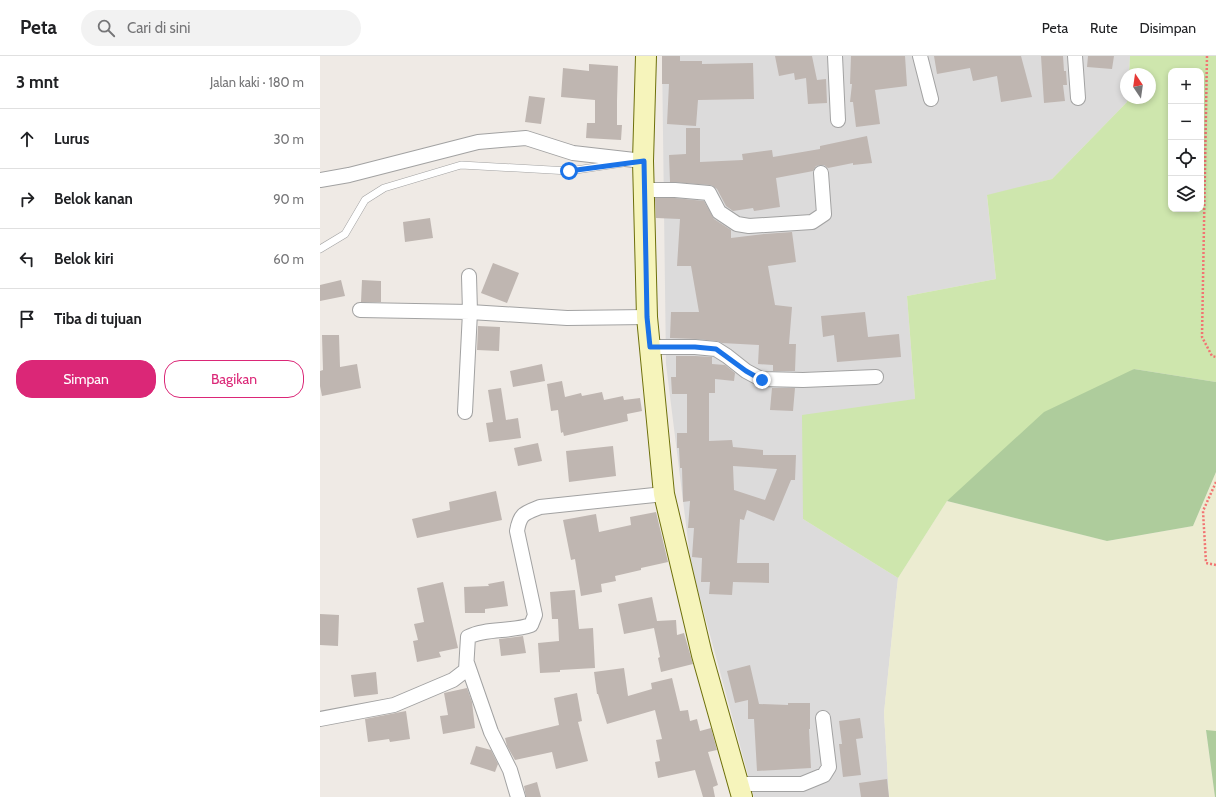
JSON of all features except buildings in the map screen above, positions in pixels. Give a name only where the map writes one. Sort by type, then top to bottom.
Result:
[{"type":"main road","points":[[646,56],[644,190],[647,317],[664,494],[702,654],[740,790]]},
{"type":"street","points":[[835,56],[838,120]]},
{"type":"street","points":[[920,56],[930,99]]},
{"type":"street","points":[[1075,56],[1078,98]]},
{"type":"street","points":[[320,180],[349,175],[478,142],[526,138],[574,153],[644,161]]},
{"type":"street","points":[[644,190],[675,190],[709,193],[719,212],[737,224],[749,226],[812,222],[824,214],[821,173]]},
{"type":"street","points":[[465,412],[470,312],[469,276]]},
{"type":"street","points":[[360,310],[470,312],[567,318],[647,317]]},
{"type":"street","points":[[650,347],[695,347],[716,349],[746,371],[762,380],[876,377]]},
{"type":"street","points":[[320,719],[394,705],[453,680],[466,670],[468,637],[475,633],[521,629],[531,625],[534,615],[517,531],[519,519],[527,512],[540,507],[664,494]]},
{"type":"street","points":[[467,663],[491,732],[510,770],[518,797]]},
{"type":"street","points":[[740,790],[802,784],[824,775],[829,767],[823,718]]},
{"type":"lane","points":[[320,249],[345,234],[365,200],[384,188],[461,165],[569,171],[644,161]]},
{"type":"path","points":[[1207,56],[1202,338],[1212,356],[1216,357]]},
{"type":"path","points":[[1216,482],[1203,511],[1206,563],[1216,565]]},
{"type":"shaded area","points":[[662,56],[1130,56],[1129,68],[1120,68],[1120,104],[1125,104],[1052,179],[987,196],[996,279],[907,296],[915,399],[803,519],[898,578],[884,713],[889,797],[754,797],[691,565],[666,364]]},
{"type":"green space","points":[[1130,56],[1216,56],[1216,382],[1134,369],[947,501],[898,578],[803,519],[802,415],[915,399],[907,296],[996,279],[987,195],[1052,179],[1125,104],[1156,104],[1156,68],[1129,68]]},
{"type":"green space","points":[[1134,369],[1216,382],[1216,472],[1193,526],[1107,541],[947,501],[1044,412]]},
{"type":"green space","points":[[1216,472],[1216,731],[1206,731],[1215,797],[889,797],[884,713],[898,578],[947,501],[1107,541],[1193,526]]},
{"type":"green space","points":[[1206,730],[1216,731],[1216,797],[1215,797]]},
{"type":"route","points":[[569,171],[644,161],[647,317],[650,347],[695,347],[716,349],[746,371],[762,380]]}]
